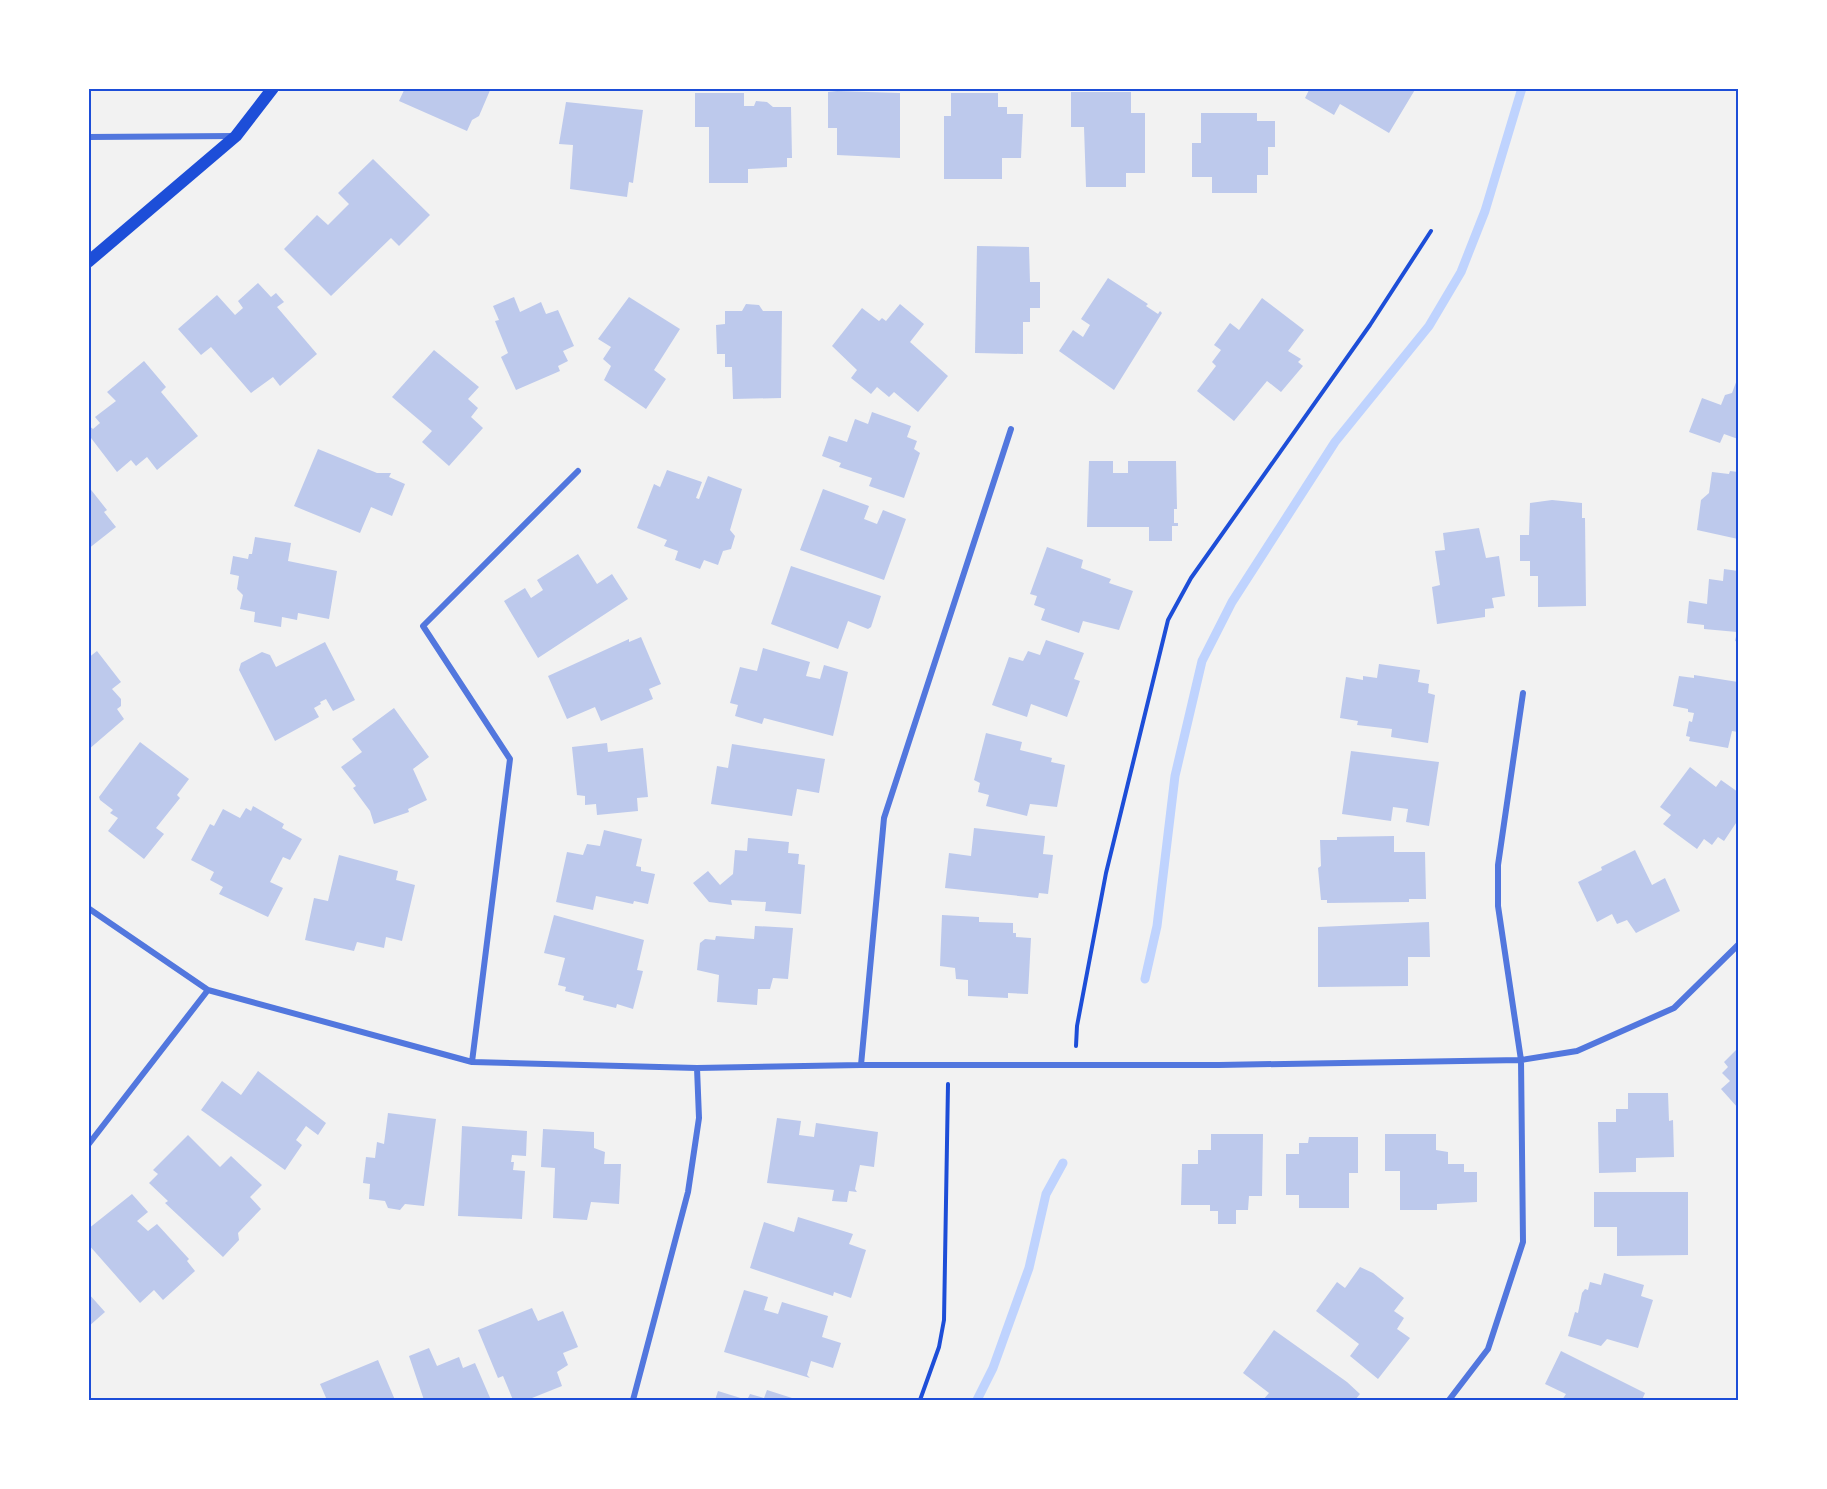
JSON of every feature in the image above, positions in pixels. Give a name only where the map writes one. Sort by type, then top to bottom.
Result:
[{"type":"main road","points":[[88,262],[236,136],[273,88]]},
{"type":"street","points":[[88,137],[236,136]]},
{"type":"street","points":[[861,1065],[884,818],[1011,429]]},
{"type":"street","points":[[472,1062],[510,759],[423,626],[578,471]]},
{"type":"street","points":[[1449,1401],[1488,1350],[1523,1242],[1521,1060],[1498,906],[1498,865],[1523,693]]},
{"type":"street","points":[[88,908],[208,990],[472,1062],[697,1068],[1521,1060],[1577,1051],[1674,1008],[1738,945]]},
{"type":"street","points":[[88,1145],[208,990]]},
{"type":"street","points":[[633,1401],[688,1192],[699,1118],[697,1068]]},
{"type":"path","points":[[1075,1065],[1077,1026],[1106,873],[1168,620],[1191,578],[1370,325],[1431,231]]},
{"type":"path","points":[[920,1401],[939,1347],[944,1320],[949,1065]]},
{"type":"building","points":[[405,88],[491,88],[479,116],[472,120],[467,131],[399,101]]},
{"type":"building","points":[[1310,88],[1416,88],[1389,133],[1340,104],[1334,115],[1305,98]]},
{"type":"building","points":[[828,92],[900,93],[900,158],[837,155],[837,128],[828,128]]},
{"type":"building","points":[[1071,92],[1131,92],[1131,113],[1145,113],[1145,173],[1126,173],[1126,187],[1086,187],[1084,127],[1071,127]]},
{"type":"building","points":[[695,93],[744,93],[744,106],[754,106],[756,101],[767,102],[773,107],[791,107],[792,158],[787,158],[787,167],[748,169],[748,183],[709,183],[709,127],[695,127]]},
{"type":"building","points":[[951,93],[998,93],[998,107],[1007,107],[1007,114],[1023,114],[1021,158],[1002,158],[1002,179],[944,179],[944,116],[951,116]]},
{"type":"building","points":[[566,102],[643,110],[633,183],[629,182],[627,197],[570,189],[573,145],[559,144]]},
{"type":"building","points":[[1201,113],[1257,113],[1257,121],[1275,121],[1275,147],[1268,147],[1268,175],[1257,175],[1257,193],[1212,193],[1212,177],[1192,177],[1192,143],[1201,143]]},
{"type":"building","points":[[373,159],[430,215],[399,246],[391,238],[331,296],[284,249],[317,215],[328,225],[349,204],[338,193]]},
{"type":"building","points":[[977,246],[1029,247],[1030,282],[1040,282],[1040,308],[1030,308],[1030,322],[1023,322],[1023,354],[975,353]]},
{"type":"building","points":[[1108,278],[1148,304],[1146,306],[1158,314],[1160,311],[1162,313],[1114,390],[1059,351],[1073,330],[1083,337],[1090,325],[1081,319]]},
{"type":"building","points":[[258,283],[271,297],[276,293],[284,302],[277,307],[317,354],[280,386],[273,377],[251,393],[211,347],[201,355],[178,329],[217,295],[235,315],[243,308],[238,301]]},
{"type":"building","points":[[514,297],[520,312],[541,302],[546,314],[558,310],[574,346],[563,351],[568,361],[558,366],[560,371],[516,390],[501,357],[508,353],[495,321],[499,320],[493,306]]},
{"type":"building","points":[[629,297],[680,329],[654,370],[666,379],[646,409],[604,380],[611,366],[603,359],[611,347],[598,339]]},
{"type":"building","points":[[1262,298],[1304,330],[1288,351],[1301,359],[1298,362],[1303,366],[1281,392],[1267,381],[1234,421],[1197,391],[1216,366],[1212,362],[1221,350],[1214,345],[1230,323],[1239,330]]},
{"type":"building","points":[[746,304],[759,305],[763,311],[782,311],[781,398],[733,399],[732,367],[725,367],[725,354],[717,354],[716,325],[725,324],[725,311],[742,311]]},
{"type":"building","points":[[900,304],[924,324],[910,342],[948,376],[918,412],[894,392],[889,397],[877,387],[871,394],[851,378],[857,370],[832,346],[862,308],[879,321],[882,318],[886,321]]},
{"type":"building","points":[[434,350],[479,387],[468,399],[478,408],[471,417],[483,428],[449,466],[422,442],[432,431],[392,397]]},
{"type":"building","points":[[144,361],[166,387],[161,392],[198,436],[157,470],[147,457],[136,466],[131,460],[117,472],[88,434],[88,425],[93,429],[100,423],[95,417],[116,401],[107,392]]},
{"type":"building","points":[[1738,377],[1738,439],[1724,434],[1720,443],[1689,432],[1702,398],[1721,405],[1725,395],[1732,393]]},
{"type":"building","points":[[872,412],[911,426],[907,437],[917,441],[914,449],[920,453],[904,498],[869,486],[872,478],[839,467],[841,463],[822,456],[829,436],[847,442],[855,419],[868,424]]},
{"type":"building","points":[[318,449],[377,473],[391,473],[389,477],[405,484],[392,516],[371,507],[360,533],[294,506]]},
{"type":"building","points":[[1089,461],[1113,461],[1113,473],[1128,473],[1128,461],[1176,461],[1177,509],[1174,509],[1174,523],[1178,523],[1178,526],[1172,526],[1172,541],[1149,541],[1149,527],[1087,527]]},
{"type":"building","points":[[667,470],[702,482],[696,498],[699,499],[708,476],[742,489],[730,530],[735,536],[731,549],[723,551],[718,565],[704,560],[700,569],[675,560],[678,551],[664,546],[667,540],[637,528],[654,484],[660,487]]},
{"type":"building","points":[[1730,471],[1738,472],[1738,539],[1697,530],[1701,500],[1709,493],[1712,472],[1729,474]]},
{"type":"building","points":[[88,486],[107,510],[104,512],[116,527],[88,549]]},
{"type":"building","points":[[823,489],[869,506],[864,519],[877,524],[883,510],[906,519],[884,580],[800,550]]},
{"type":"building","points":[[1552,500],[1582,503],[1582,518],[1585,518],[1586,606],[1538,607],[1538,576],[1530,576],[1530,561],[1520,561],[1520,535],[1529,535],[1530,503]]},
{"type":"building","points":[[1479,528],[1486,558],[1499,556],[1505,596],[1492,598],[1494,608],[1485,609],[1485,617],[1437,624],[1432,587],[1440,585],[1435,551],[1445,550],[1443,533]]},
{"type":"building","points":[[255,537],[291,543],[288,561],[337,571],[329,619],[298,613],[297,620],[282,617],[281,627],[254,622],[255,612],[240,609],[243,595],[237,589],[239,576],[230,574],[233,556],[248,559],[249,554],[252,554]]},
{"type":"building","points":[[1047,547],[1083,560],[1081,568],[1111,579],[1109,583],[1133,591],[1119,630],[1083,621],[1079,633],[1041,620],[1045,609],[1034,605],[1037,596],[1030,594]]},
{"type":"building","points":[[578,554],[597,584],[612,574],[628,599],[538,658],[504,601],[525,588],[531,598],[543,590],[537,580]]},
{"type":"building","points":[[791,566],[881,596],[871,627],[868,629],[848,621],[838,649],[771,624]]},
{"type":"building","points":[[1724,569],[1738,571],[1738,642],[1735,641],[1737,632],[1704,629],[1704,625],[1687,623],[1689,601],[1707,604],[1709,579],[1723,581]]},
{"type":"building","points":[[641,637],[661,684],[649,689],[653,699],[601,721],[595,707],[567,719],[548,676],[629,639],[629,642]]},
{"type":"building","points":[[1046,640],[1084,653],[1074,679],[1080,681],[1067,717],[1031,704],[1027,717],[992,705],[1009,657],[1023,661],[1028,651],[1040,655]]},
{"type":"building","points":[[325,642],[355,700],[333,711],[326,699],[320,702],[321,704],[314,708],[319,717],[275,741],[239,670],[241,663],[262,652],[270,655],[276,667]]},
{"type":"building","points":[[763,648],[810,662],[806,676],[820,679],[824,665],[848,672],[833,736],[764,718],[762,724],[735,716],[738,705],[730,703],[740,667],[757,671]]},
{"type":"building","points":[[97,651],[121,682],[112,689],[121,699],[121,706],[117,709],[124,719],[88,750],[88,658]]},
{"type":"building","points":[[1379,664],[1420,670],[1418,682],[1429,684],[1428,693],[1435,695],[1428,743],[1391,737],[1392,729],[1357,725],[1358,721],[1340,718],[1346,677],[1363,680],[1363,676],[1377,678]]},
{"type":"building","points":[[1694,675],[1738,682],[1738,732],[1732,731],[1728,748],[1689,741],[1690,737],[1686,736],[1689,721],[1692,722],[1694,713],[1688,712],[1688,709],[1673,706],[1679,676],[1694,678]]},
{"type":"building","points":[[394,708],[429,757],[413,769],[427,800],[408,809],[409,812],[374,824],[370,811],[353,788],[356,786],[341,767],[362,752],[352,739]]},
{"type":"building","points":[[986,733],[1022,742],[1020,750],[1052,758],[1051,762],[1065,765],[1057,807],[1030,804],[1027,816],[986,806],[989,795],[978,792],[980,783],[974,780]]},
{"type":"building","points":[[140,742],[189,779],[177,795],[180,798],[156,828],[164,834],[144,859],[108,831],[118,818],[110,813],[113,810],[99,797]]},
{"type":"building","points":[[607,743],[608,752],[643,748],[648,797],[637,798],[638,811],[597,815],[596,804],[585,805],[585,796],[577,795],[572,747]]},
{"type":"building","points":[[732,744],[825,759],[819,793],[797,789],[792,816],[711,804],[717,766],[728,768]]},
{"type":"building","points":[[1351,751],[1439,762],[1429,826],[1406,822],[1408,809],[1393,807],[1391,821],[1342,814]]},
{"type":"building","points":[[1690,767],[1716,787],[1721,780],[1738,792],[1738,820],[1724,841],[1718,837],[1712,845],[1704,839],[1697,849],[1663,824],[1671,815],[1660,807]]},
{"type":"building","points":[[253,806],[284,824],[282,828],[302,839],[290,860],[283,857],[270,882],[283,888],[268,917],[219,894],[223,887],[210,880],[214,872],[191,860],[210,824],[214,826],[223,809],[240,818],[246,808],[251,811]]},
{"type":"building","points":[[974,828],[1045,836],[1043,854],[1053,855],[1048,894],[1039,893],[1038,898],[945,888],[949,853],[971,856]]},
{"type":"building","points":[[604,830],[642,839],[636,866],[641,867],[641,871],[655,874],[648,904],[634,901],[633,904],[596,896],[593,910],[556,902],[567,852],[583,855],[587,844],[600,846]]},
{"type":"building","points":[[1394,836],[1394,852],[1425,852],[1426,899],[1409,899],[1409,902],[1327,903],[1327,900],[1321,900],[1318,868],[1321,866],[1320,840],[1337,840],[1337,837]]},
{"type":"building","points":[[748,838],[789,842],[788,853],[799,854],[798,864],[805,865],[801,914],[765,911],[766,902],[731,900],[732,905],[709,902],[693,883],[708,871],[720,885],[733,874],[735,850],[747,851]]},
{"type":"building","points":[[1635,850],[1652,885],[1665,878],[1680,911],[1636,933],[1627,920],[1617,924],[1612,914],[1597,922],[1578,882],[1602,870],[1601,867]]},
{"type":"building","points":[[339,855],[398,871],[396,880],[415,885],[402,941],[386,937],[384,948],[357,942],[354,951],[305,940],[314,898],[328,901]]},
{"type":"building","points":[[554,915],[644,940],[637,970],[643,971],[633,1009],[617,1004],[616,1008],[583,1000],[584,996],[565,991],[566,987],[558,985],[565,958],[544,953]]},
{"type":"building","points":[[942,915],[979,917],[979,922],[1013,923],[1013,933],[1016,933],[1016,937],[1031,938],[1028,994],[1008,993],[1008,998],[968,996],[968,980],[956,979],[955,968],[940,966]]},
{"type":"building","points":[[1429,922],[1430,957],[1408,957],[1408,986],[1318,987],[1318,927]]},
{"type":"building","points":[[755,926],[793,928],[788,979],[773,978],[770,989],[758,989],[757,1005],[717,1002],[719,975],[697,970],[700,943],[705,939],[715,940],[716,936],[754,939]]},
{"type":"building","points":[[1738,1048],[1738,1108],[1721,1089],[1730,1081],[1722,1073],[1728,1067],[1724,1062]]},
{"type":"building","points":[[258,1071],[326,1123],[318,1135],[306,1126],[296,1140],[302,1145],[285,1170],[201,1110],[222,1081],[241,1095]]},
{"type":"building","points":[[1628,1093],[1668,1093],[1669,1121],[1673,1120],[1674,1157],[1636,1158],[1636,1172],[1599,1173],[1598,1122],[1616,1122],[1616,1109],[1628,1109]]},
{"type":"building","points":[[388,1113],[436,1119],[424,1206],[405,1204],[400,1210],[388,1208],[385,1201],[369,1199],[370,1184],[363,1183],[366,1157],[375,1158],[377,1142],[384,1144]]},
{"type":"building","points":[[777,1118],[801,1121],[799,1135],[814,1137],[816,1123],[878,1132],[874,1167],[860,1165],[855,1189],[857,1192],[849,1191],[847,1202],[832,1201],[834,1190],[767,1183]]},
{"type":"building","points":[[462,1126],[527,1131],[526,1156],[512,1155],[511,1162],[514,1162],[513,1170],[525,1171],[522,1219],[458,1216]]},
{"type":"building","points":[[543,1129],[594,1132],[594,1148],[605,1152],[604,1164],[621,1164],[619,1204],[591,1202],[587,1220],[553,1218],[555,1168],[541,1167]]},
{"type":"building","points":[[1211,1134],[1263,1134],[1262,1196],[1249,1196],[1248,1210],[1236,1210],[1236,1224],[1218,1224],[1218,1211],[1210,1211],[1210,1205],[1181,1205],[1182,1164],[1198,1164],[1198,1150],[1211,1150]]},
{"type":"building","points":[[1385,1134],[1436,1134],[1436,1150],[1448,1152],[1448,1164],[1464,1164],[1464,1172],[1477,1172],[1477,1202],[1437,1204],[1437,1210],[1400,1210],[1400,1171],[1385,1171]]},
{"type":"building","points":[[188,1135],[220,1167],[231,1156],[262,1185],[250,1197],[261,1209],[238,1233],[239,1240],[223,1257],[165,1203],[168,1201],[149,1183],[158,1174],[153,1170]]},
{"type":"building","points":[[1309,1137],[1358,1137],[1358,1173],[1349,1173],[1349,1208],[1299,1208],[1299,1195],[1286,1195],[1286,1154],[1299,1154],[1299,1143],[1308,1143]]},
{"type":"building","points":[[1594,1192],[1688,1192],[1688,1255],[1617,1256],[1617,1227],[1594,1227]]},
{"type":"building","points":[[132,1194],[148,1212],[137,1221],[148,1231],[157,1224],[189,1259],[187,1261],[195,1271],[163,1300],[154,1290],[140,1303],[88,1244],[88,1229]]},
{"type":"building","points":[[798,1217],[853,1234],[849,1244],[866,1250],[851,1298],[834,1292],[833,1296],[750,1268],[764,1222],[794,1232]]},
{"type":"building","points":[[1360,1267],[1373,1273],[1404,1298],[1394,1311],[1404,1318],[1397,1329],[1410,1338],[1378,1379],[1350,1356],[1359,1344],[1316,1311],[1337,1282],[1345,1288]]},
{"type":"building","points":[[1604,1273],[1644,1285],[1641,1296],[1653,1300],[1638,1348],[1607,1339],[1601,1346],[1568,1336],[1575,1312],[1578,1313],[1582,1293],[1585,1289],[1588,1290],[1590,1282],[1601,1285]]},
{"type":"building","points":[[744,1290],[768,1297],[764,1310],[778,1314],[782,1302],[828,1316],[822,1337],[841,1343],[833,1368],[811,1361],[807,1375],[810,1378],[724,1352]]},
{"type":"building","points":[[88,1293],[105,1312],[88,1327]]},
{"type":"building","points":[[532,1308],[538,1321],[563,1311],[578,1347],[563,1353],[568,1365],[557,1372],[562,1386],[527,1400],[513,1400],[503,1376],[498,1378],[478,1330]]},
{"type":"building","points":[[1274,1330],[1347,1382],[1360,1394],[1355,1400],[1263,1400],[1269,1393],[1243,1373]]},
{"type":"building","points":[[429,1348],[437,1366],[459,1357],[463,1368],[475,1363],[491,1400],[424,1400],[409,1356]]},
{"type":"building","points":[[1561,1351],[1645,1393],[1642,1400],[1562,1400],[1566,1394],[1545,1384]]},
{"type":"building","points":[[378,1360],[395,1400],[327,1400],[320,1384]]},
{"type":"building","points":[[767,1390],[792,1398],[791,1400],[747,1400],[750,1394],[764,1398]]},
{"type":"building","points":[[718,1391],[747,1400],[715,1400]]},
{"type":"waterway","points":[[1145,979],[1157,926],[1175,776],[1202,661],[1232,602],[1335,442],[1429,326],[1461,272],[1485,211],[1522,88]]},
{"type":"waterway","points":[[977,1400],[993,1368],[1029,1268],[1046,1194],[1063,1163]]}]
